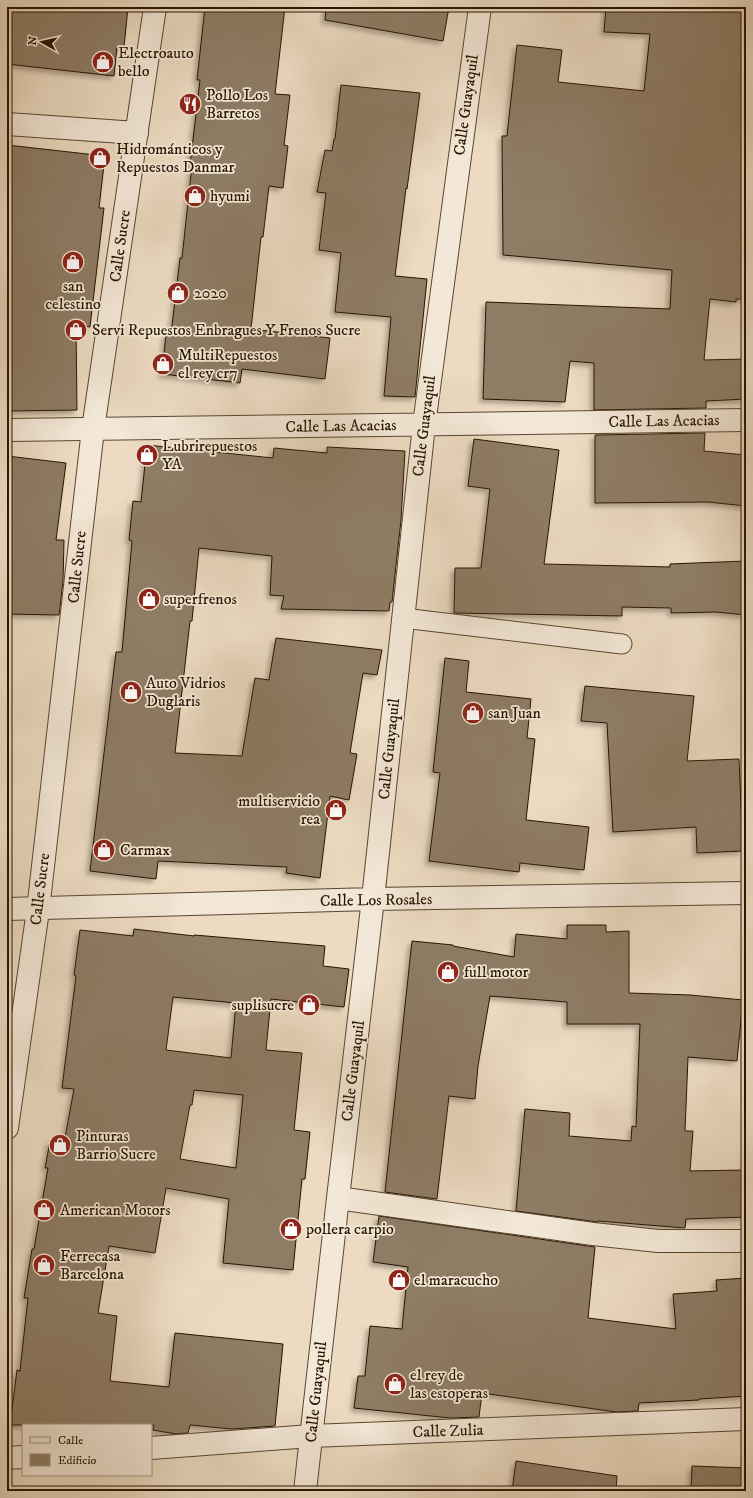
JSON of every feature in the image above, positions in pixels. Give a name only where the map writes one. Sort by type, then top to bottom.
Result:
[{"type":"street","name":"Calle Sucre","points":[[7,1128],[38,910],[93,429],[155,7]]},
{"type":"street","name":"Calle Guayaquil","points":[[305,1491],[373,900],[424,425],[480,7]]},
{"type":"street","points":[[7,124],[137,133]]},
{"type":"street","name":"Calle Las Acacias","points":[[7,430],[746,420]]},
{"type":"street","name":"Calle Los Rosales","points":[[7,909],[38,910],[373,900],[746,893]]},
{"type":"street","points":[[338,1198],[644,1240],[698,1242],[746,1241]]},
{"type":"street","name":"Calle Zulia","points":[[152,1448],[312,1436],[746,1419]]},
{"type":"street","points":[[7,1458],[22,1457]]},
{"type":"lane","points":[[403,618],[622,644]]},
{"type":"building","points":[[7,7],[128,7],[124,47],[117,47],[114,76],[7,64]]},
{"type":"building","points":[[205,7],[285,7],[275,94],[290,95],[284,145],[288,146],[283,188],[269,186],[263,237],[261,237],[251,329],[330,338],[325,379],[242,369],[240,383],[162,374],[166,334],[171,334],[180,258],[182,258],[192,165],[190,165],[200,80],[197,80]]},
{"type":"building","points":[[326,7],[449,7],[443,41],[325,20]]},
{"type":"building","points":[[606,7],[746,7],[746,299],[736,299],[736,302],[710,299],[704,360],[746,359],[746,399],[706,401],[706,408],[594,410],[594,363],[570,361],[565,402],[483,399],[486,302],[670,309],[672,270],[503,255],[502,136],[507,136],[517,45],[562,50],[558,82],[644,91],[650,34],[604,32]]},
{"type":"building","points":[[341,85],[420,93],[395,276],[427,279],[415,397],[384,396],[391,317],[335,312],[341,253],[319,250],[326,193],[317,192],[325,150],[332,151],[335,139]]},
{"type":"building","points":[[7,145],[105,156],[99,208],[104,208],[90,327],[76,325],[77,410],[7,411]]},
{"type":"building","points":[[705,433],[704,451],[746,455],[746,506],[708,502],[595,503],[595,435]]},
{"type":"building","points":[[474,439],[559,450],[544,564],[670,567],[670,564],[746,561],[746,615],[716,612],[671,613],[671,608],[622,607],[622,616],[454,613],[455,568],[481,568],[490,489],[468,486]]},
{"type":"building","points":[[147,445],[273,458],[274,448],[327,453],[327,447],[405,451],[401,520],[392,602],[390,602],[389,611],[281,609],[284,596],[270,595],[272,556],[199,548],[192,621],[190,621],[175,753],[242,756],[255,678],[269,680],[276,638],[382,650],[377,675],[363,673],[350,753],[357,754],[349,800],[330,796],[320,878],[286,873],[287,867],[158,861],[156,879],[90,871],[116,652],[122,652],[132,541],[129,540],[133,501],[141,502]]},
{"type":"building","points":[[7,456],[66,463],[56,540],[64,540],[63,581],[59,615],[7,614]]},
{"type":"building","points":[[445,658],[469,661],[466,692],[531,699],[527,738],[535,739],[526,820],[589,827],[584,870],[520,863],[519,872],[429,861],[440,773],[433,772]]},
{"type":"building","points":[[585,686],[694,696],[687,761],[739,759],[743,851],[697,853],[696,827],[613,832],[607,723],[581,721]]},
{"type":"building","points":[[567,925],[606,925],[606,932],[629,931],[629,993],[690,995],[743,1000],[737,1061],[688,1057],[685,1131],[693,1131],[690,1171],[746,1170],[746,1217],[686,1219],[685,1228],[598,1222],[516,1211],[525,1109],[570,1113],[569,1136],[631,1141],[632,1126],[636,1127],[640,1024],[567,1024],[567,1002],[490,996],[478,1066],[475,1099],[449,1096],[437,1199],[385,1192],[412,941],[453,945],[514,957],[516,934],[567,939]]},
{"type":"building","points":[[134,929],[194,936],[325,946],[323,966],[349,969],[344,1007],[271,999],[266,1050],[302,1053],[294,1130],[310,1132],[305,1179],[302,1179],[293,1270],[223,1263],[229,1199],[166,1188],[155,1253],[109,1246],[98,1313],[117,1316],[110,1381],[169,1387],[175,1333],[283,1344],[275,1426],[232,1429],[190,1425],[188,1433],[176,1434],[153,1430],[154,1425],[152,1424],[10,1425],[17,1370],[20,1371],[28,1298],[24,1298],[48,1168],[45,1168],[50,1141],[64,1143],[74,1089],[62,1088],[76,976],[74,975],[80,930],[133,936]],"holes":[[[173,997],[236,1003],[231,1058],[166,1050]],[[194,1090],[243,1095],[236,1168],[180,1159]]]},
{"type":"building","points":[[379,1216],[595,1247],[588,1318],[676,1329],[673,1294],[717,1291],[716,1280],[746,1278],[746,1396],[639,1403],[638,1411],[616,1412],[482,1393],[479,1417],[450,1418],[354,1408],[358,1376],[365,1376],[370,1326],[402,1329],[408,1267],[373,1262]]},
{"type":"building","points":[[516,1461],[617,1476],[616,1491],[512,1491]]},
{"type":"building","points":[[692,1466],[746,1468],[746,1491],[691,1491]]},
{"type":"place","name":"Electroauto bello","points":[[103,62]]},
{"type":"place","name":"Pollo Los Barretos","points":[[190,104]]},
{"type":"place","name":"Hidrománticos y Repuestos Danmar","points":[[100,158]]},
{"type":"place","name":"hyumi","points":[[195,196]]},
{"type":"place","name":"san celestino","points":[[73,262]]},
{"type":"place","name":"2020","points":[[178,293]]},
{"type":"place","name":"Servi Repuestos Enbragues Y Frenos Sucre","points":[[76,330]]},
{"type":"place","name":"MultiRepuestos el rey cr7","points":[[163,364]]},
{"type":"place","name":"Lubrirepuestos YA","points":[[147,455]]},
{"type":"place","name":"superfrenos","points":[[149,599]]},
{"type":"place","name":"Auto Vidrios Duglaris","points":[[131,692]]},
{"type":"place","name":"san Juan","points":[[473,713]]},
{"type":"place","name":"multiservicio rea","points":[[336,810]]},
{"type":"place","name":"Carmax","points":[[104,850]]},
{"type":"place","name":"full motor","points":[[448,972]]},
{"type":"place","name":"suplisucre","points":[[309,1005]]},
{"type":"place","name":"Pinturas Barrio Sucre","points":[[60,1145]]},
{"type":"place","name":"American Motors","points":[[44,1210]]},
{"type":"place","name":"pollera carpio","points":[[291,1229]]},
{"type":"place","name":"Ferrecasa Barcelona","points":[[44,1265]]},
{"type":"place","name":"el maracucho","points":[[399,1280]]},
{"type":"place","name":"el rey de las estoperas","points":[[395,1384]]}]
